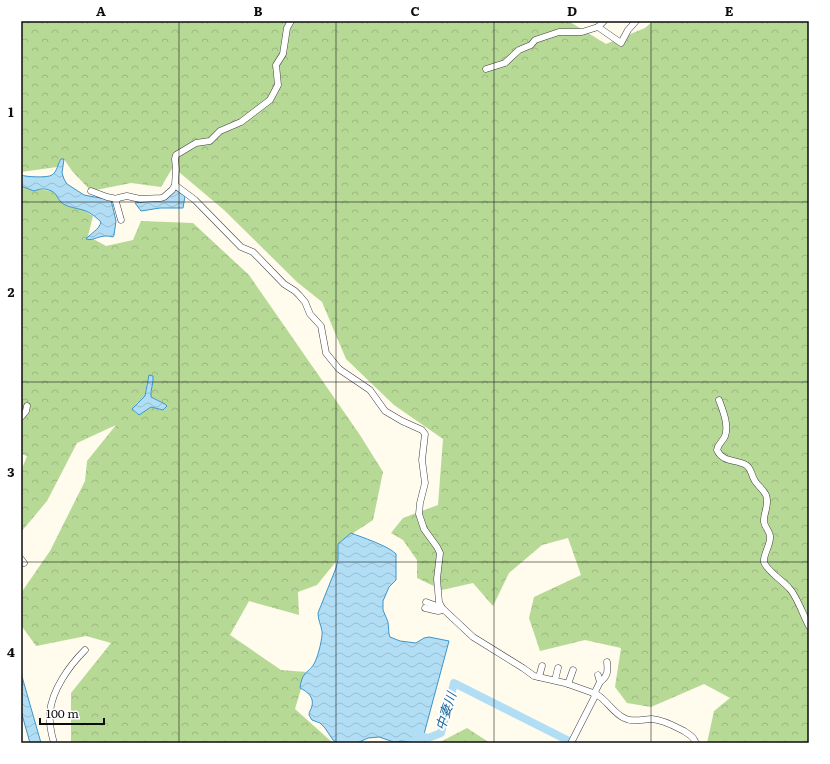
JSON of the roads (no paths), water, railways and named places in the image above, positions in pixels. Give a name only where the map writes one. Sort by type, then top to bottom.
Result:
[{"type":"street","points":[[91,191],[103,196],[117,199],[121,196],[140,199],[161,198],[168,194],[175,185],[176,155],[196,143],[210,141],[220,131],[241,122],[270,100],[278,85],[276,65],[282,54],[287,28],[291,21]]},
{"type":"street","points":[[486,69],[505,63],[519,50],[531,46],[535,40],[559,32],[587,32],[598,27],[604,21]]},
{"type":"street","points":[[598,27],[621,43],[628,30],[636,21]]},
{"type":"street","points":[[175,185],[195,200],[242,247],[253,252],[280,280],[300,296],[305,302],[310,314],[321,326],[326,353],[339,369],[370,390],[385,411],[397,419],[422,430],[425,434],[422,460],[425,483],[419,514],[424,530],[440,553],[437,579],[439,602],[442,609],[473,637],[532,675],[556,680],[600,696],[623,718],[632,720],[652,719],[669,723],[693,737],[695,741],[694,743]]},
{"type":"street","points":[[117,199],[116,202],[121,220]]},
{"type":"street","points":[[720,400],[726,420],[726,430],[725,438],[718,445],[717,450],[726,460],[742,464],[749,468],[755,481],[766,494],[767,505],[764,524],[771,536],[769,547],[764,558],[765,563],[768,569],[790,589],[809,626]]},
{"type":"street","points":[[21,417],[26,411],[27,406]]},
{"type":"street","points":[[425,605],[442,609]]},
{"type":"street","points":[[54,743],[50,723],[50,707],[59,684],[72,664],[85,650]]},
{"type":"street","points":[[572,742],[600,682],[607,674],[607,662]]},
{"type":"street","points":[[539,677],[542,666]]},
{"type":"street","points":[[556,680],[558,668]]},
{"type":"street","points":[[568,684],[573,670]]},
{"type":"street","points":[[598,675],[600,682]]},
{"type":"water","points":[[61,159],[64,159],[62,173],[67,184],[84,195],[111,200],[116,221],[113,237],[104,236],[89,240],[86,239],[100,225],[101,222],[96,217],[86,211],[65,205],[52,191],[40,189],[34,191],[21,186],[21,175],[37,177],[50,176],[55,172]]},
{"type":"water","points":[[176,190],[185,196],[183,208],[160,208],[141,211],[135,203],[166,199]]},
{"type":"water","points":[[149,375],[153,376],[151,397],[167,406],[163,410],[151,407],[139,415],[132,409],[145,396]]},
{"type":"water","points":[[351,533],[381,545],[396,554],[396,580],[389,587],[383,601],[383,610],[388,622],[390,637],[400,641],[416,643],[429,637],[449,641],[424,734],[426,740],[424,743],[402,741],[394,742],[379,737],[368,738],[357,743],[338,743],[333,740],[320,723],[312,720],[309,715],[312,700],[308,693],[300,688],[301,682],[304,675],[313,666],[319,651],[322,629],[318,618],[318,613],[336,568],[338,559],[338,544]]},
{"type":"water","points":[[21,673],[41,743],[30,743],[21,711]]},
{"type":"waterway","name":"中妻川","points":[[415,734],[428,738],[441,733],[454,683],[573,743]]}]
